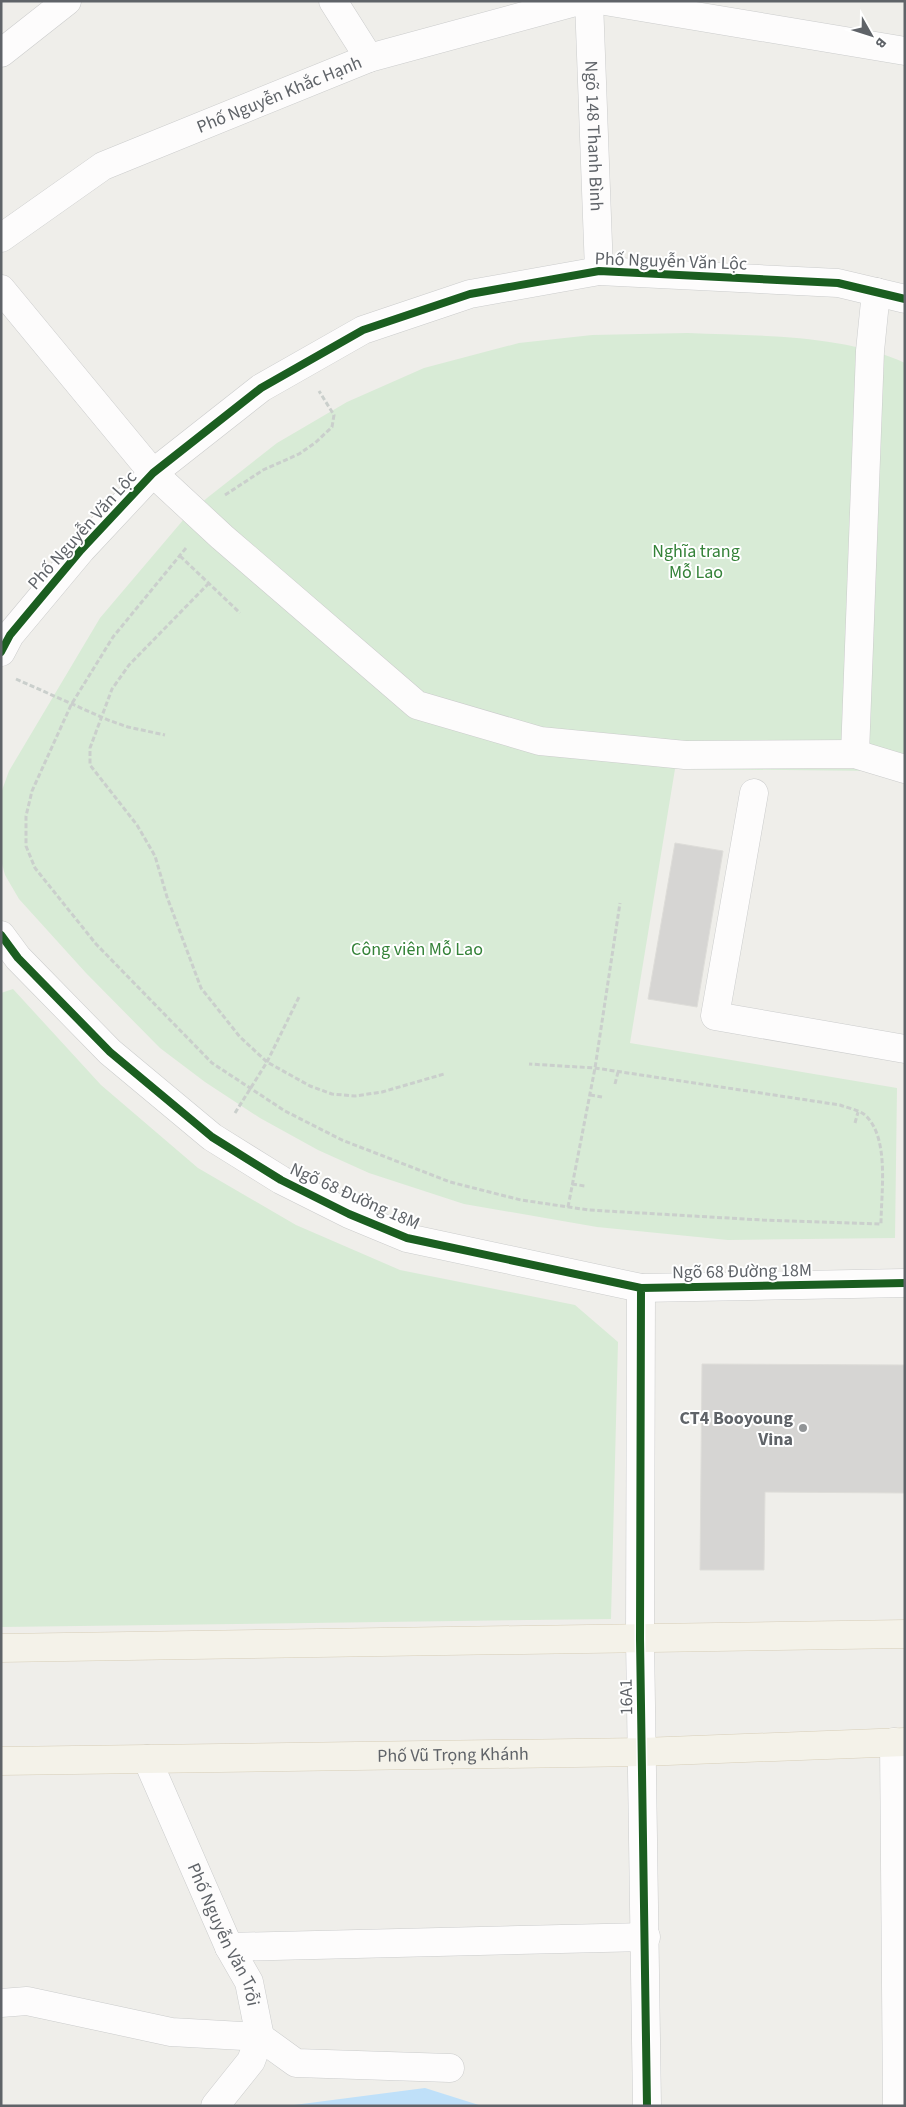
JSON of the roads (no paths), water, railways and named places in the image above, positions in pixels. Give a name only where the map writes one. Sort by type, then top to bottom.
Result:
[{"type":"main road","points":[[1,1648],[905,1634]]},
{"type":"main road","name":"Phố Vũ Trọng Khánh","points":[[1,1761],[642,1752],[899,1742]]},
{"type":"street","points":[[1,53],[67,1]]},
{"type":"street","points":[[333,1],[369,58]]},
{"type":"street","name":"Phố Nguyễn Khắc Hạnh","points":[[1,238],[103,166],[369,58],[579,1]]},
{"type":"street","name":"Ngõ 148 Thanh Bình","points":[[589,1],[599,271]]},
{"type":"street","points":[[606,1],[905,51]]},
{"type":"street","name":"Phố Nguyễn Văn Lộc","points":[[5,647],[81,550],[153,473],[260,388],[362,330],[470,294],[599,271],[838,283],[905,299]]},
{"type":"street","points":[[1,289],[153,473],[203,519],[417,705],[540,741],[684,755],[855,754],[905,769]]},
{"type":"street","points":[[855,754],[870,351],[876,292]]},
{"type":"street","points":[[754,793],[715,1016],[905,1049]]},
{"type":"street","name":"Ngõ 68 Đường 18M","points":[[1,935],[18,958],[110,1052],[217,1140],[281,1180],[349,1214],[407,1238],[641,1288],[905,1283]]},
{"type":"street","name":"16A1","points":[[641,1288],[640,1639],[646,1937],[647,2106]]},
{"type":"street","points":[[897,2106],[899,1742]]},
{"type":"street","name":"Phố Nguyễn Văn Trỗi","points":[[147,1759],[228,1947],[249,1982],[260,2037]]},
{"type":"street","points":[[228,1947],[646,1937]]},
{"type":"street","points":[[1,2003],[27,2001],[171,2032],[260,2037],[296,2063],[450,2068]]},
{"type":"street","points":[[215,2106],[251,2061],[260,2037]]},
{"type":"water","points":[[425,2088],[482,2106],[293,2106],[294,2105]]},
{"type":"place","name":"CT4 Booyoung Vina","points":[[803,1428]]},
{"type":"park label","name":"Nghĩa trang Mỗ Lao","points":[[696,561]]},
{"type":"park label","name":"Công viên Mỗ Lao","points":[[417,949]]}]
